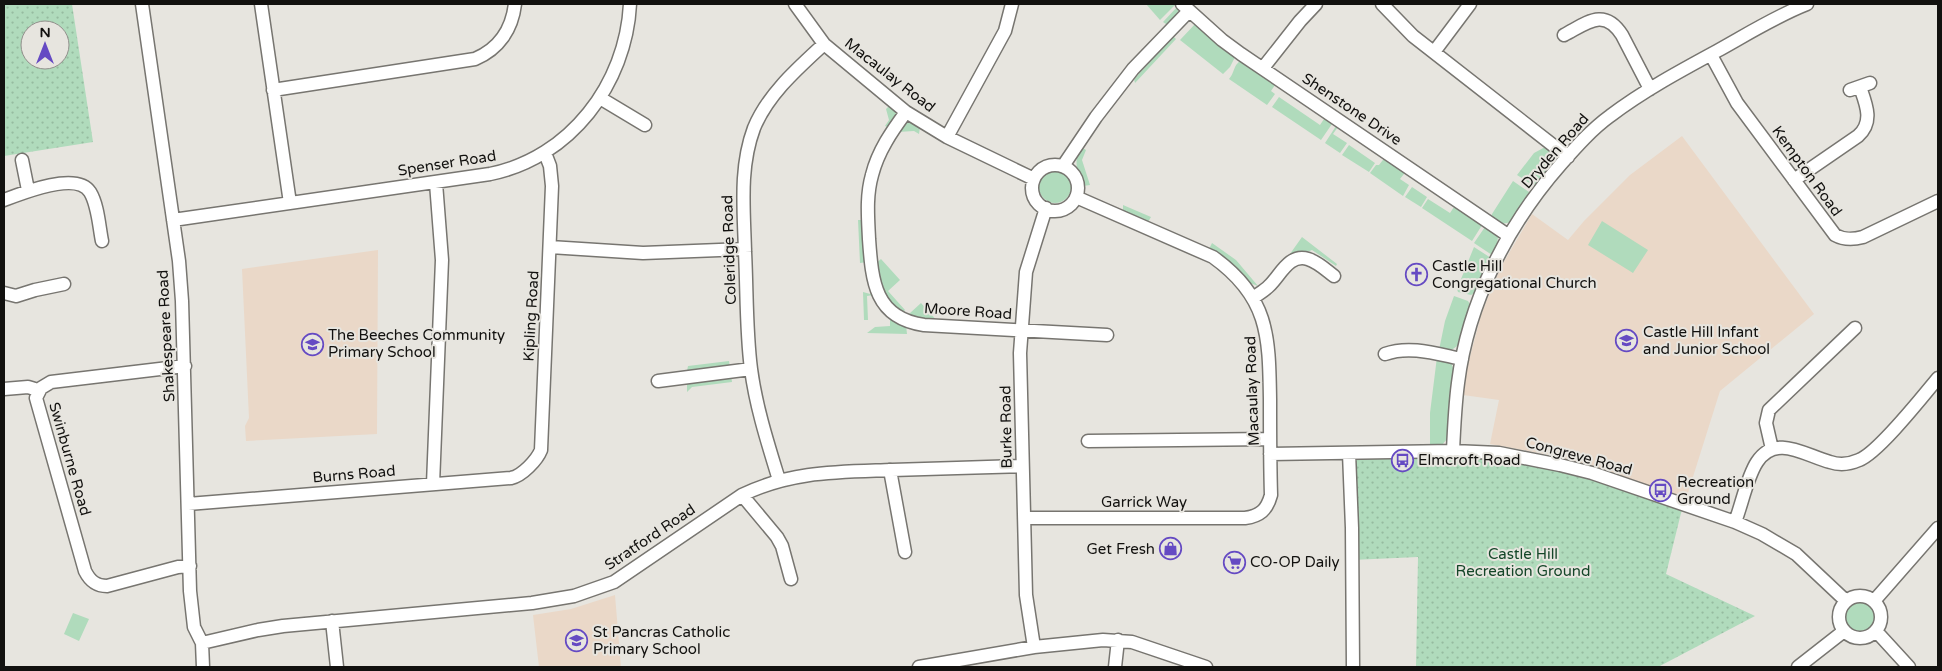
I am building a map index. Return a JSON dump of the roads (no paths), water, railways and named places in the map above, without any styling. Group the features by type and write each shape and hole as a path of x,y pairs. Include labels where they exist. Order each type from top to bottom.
{"street":[{"name":"Shakespeare Road","path":"142,4 182,293 190,566 194,627 202,643 203,667"},
{"path":"261,4 290,204"},
{"path":"273,90 475,59 487,53 504,37 510,25 515,4"},
{"name":"Spenser Road","path":"173,220 436,183 519,166 545,153 576,128 600,98 621,51 630,4"},
{"name":"Macaulay Road","path":"795,4 824,44 906,112 947,137 1034,179"},
{"path":"947,137 1005,31 1012,4"},
{"path":"1263,68 1290,33 1316,4"},
{"path":"1382,4 1403,26 1434,52 1568,156"},
{"path":"1434,52 1470,4"},
{"name":"Dryden Road","path":"1453,451 1458,383 1473,317 1497,256 1538,193 1568,156 1608,117 1650,89 1807,4"},
{"path":"1063,166 1123,81 1185,8"},
{"name":"Shenstone Drive","path":"1185,8 1222,40 1509,236"},
{"path":"1564,35 1591,21 1597,19 1608,20 1617,27 1622,35 1650,89"},
{"name":"Coleridge Road","path":"779,480 762,423 751,369 745,249 744,171 747,150 755,126 770,100 792,74 824,44"},
{"name":"Kempton Road","path":"1711,55 1738,103 1835,235 1851,240 1862,237 1938,201"},
{"path":"1794,180 1864,130 1868,114 1860,87"},
{"path":"600,98 645,125"},
{"name":"Moore Road","path":"906,112 882,148 872,174 869,192 868,214 873,280 880,298 894,314 917,324 1107,335"},
{"name":"Kipling Road","path":"520,474 541,451 552,179 549,162 545,153"},
{"path":"22,160 28,190"},
{"path":"1063,166 1076,179 1078,191 1076,197 1063,209 1051,210 1046,208 1040,205 1033,193 1034,179 1043,168 1063,166"},
{"path":"4,200 28,190 71,183 86,187 94,199 102,241"},
{"path":"433,484 442,260 436,183"},
{"name":"Macaulay Road","path":"1076,197 1213,257 1230,271 1253,298 1262,318 1269,345 1270,495 1269,503 1263,512"},
{"name":"Burke Road","path":"1034,647 1026,595 1022,466 1021,330 1026,272 1046,208"},
{"path":"550,247 643,253 745,249"},
{"path":"1253,298 1269,286 1289,262 1298,258 1314,261 1334,276"},
{"path":"4,293 16,296 64,284"},
{"path":"1772,449 1766,423 1769,410 1855,328"},
{"path":"1386,354 1394,351 1427,351 1462,359"},
{"name":"Swinburne Road","path":"185,366 51,382 43,385 38,390 37,403 85,571 90,579 97,584 107,586 178,567 190,566"},
{"path":"658,380 751,369"},
{"path":"1736,522 1754,467 1762,456 1772,449 1785,447 1838,464 1864,458 1876,448 1938,378"},
{"path":"4,388 28,387 38,390"},
{"path":"1088,441 1270,439"},
{"name":"Congreve Road","path":"1270,454 1453,451 1499,453 1592,473 1736,522 1784,546 1801,559 1846,601"},
{"path":"1349,453 1354,667"},
{"name":"Stratford Road","path":"202,643 258,630 332,621 550,601 588,592 614,582 742,495 779,480 829,472 1022,466"},
{"path":"890,470 905,552"},
{"name":"Burns Road","path":"188,504 511,478 520,474"},
{"path":"742,495 777,537 782,546 790,579"},
{"name":"Garrick Way","path":"1024,518 1245,518 1263,512"},
{"path":"1874,601 1938,528"},
{"path":"1857,596 1874,601 1878,605 1881,616 1879,627 1876,631 1866,638 1854,638 1844,631 1838,616 1842,605 1846,601 1857,596"},
{"path":"332,621 337,667"},
{"path":"1798,667 1844,631"},
{"path":"1876,631 1909,667"},
{"path":"918,667 987,662 1034,647 1086,640 1118,640 1146,646 1206,667"},
{"path":"1115,667 1118,640"}],"place":[{"name":"Castle Hill Congregational Church","path":"1416,275"},
{"name":"Castle Hill Infant and Junior School","path":"1627,341"},
{"name":"The Beeches Community Primary School","path":"312,344"},
{"name":"Elmcroft Road","path":"1402,460"},
{"name":"Recreation Ground","path":"1661,491"},
{"name":"Get Fresh","path":"1171,549"},
{"name":"CO-OP Daily","path":"1234,562"},
{"name":"St Pancras Catholic Primary School","path":"577,641"}],"park label":[{"name":"Castle Hill Recreation Ground","path":"1523,562"}]}
